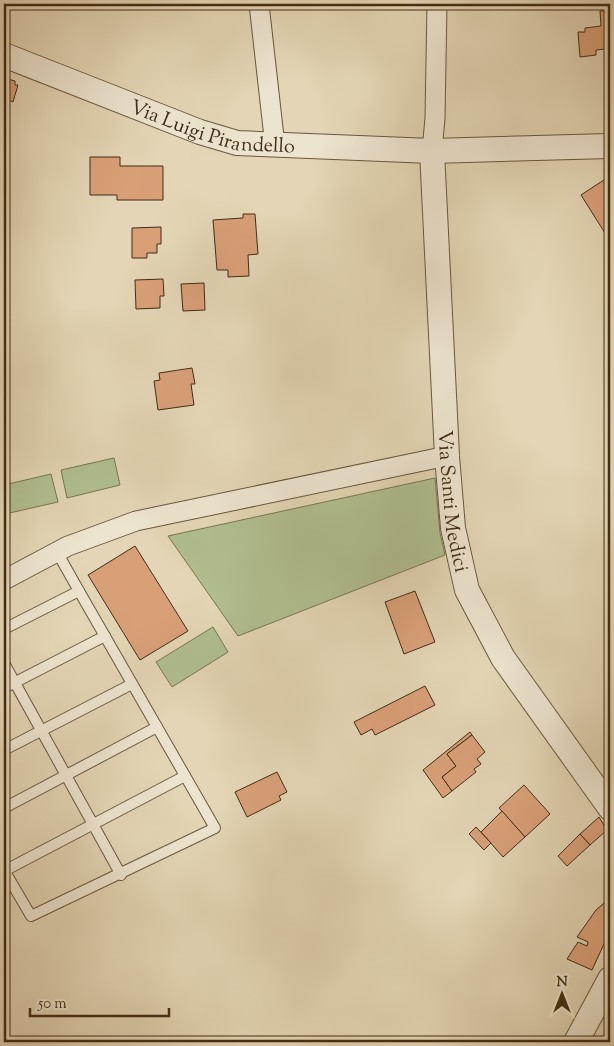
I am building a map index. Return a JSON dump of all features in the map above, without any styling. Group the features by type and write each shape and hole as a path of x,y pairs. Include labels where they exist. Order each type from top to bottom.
{"street":[{"path":"259,4 275,146"},
{"path":"432,151 435,118 437,4"},
{"name":"Via Luigi Pirandello","path":"4,55 200,132 236,143 432,151 610,146"},
{"name":"Via Santi Medici","path":"432,151 447,456 453,528 467,590 502,658 610,808"},
{"path":"4,580 57,552 136,521 447,456"},
{"path":"576,1042 610,979"}],"lane":[{"path":"57,552 186,776 215,828 121,875 31,916 4,870 186,776"},
{"path":"4,629 79,591"},
{"path":"4,688 105,636"},
{"path":"4,663 121,875"},
{"path":"4,750 132,684"},
{"path":"4,808 157,727"}],"green space":[{"path":"114,458 120,485 67,498 61,470"},
{"path":"51,474 58,502 5,514 4,485"},
{"path":"435,478 440,533 445,555 238,636 168,536"},
{"path":"213,627 228,652 172,687 156,662"}],"building":[{"path":"610,10 610,56 607,56 606,49 596,50 596,55 580,57 578,32 585,32 585,28 601,26 600,11"},
{"path":"4,78 15,81 15,85 18,85 13,102 4,98"},
{"path":"90,157 120,157 120,166 163,166 163,200 117,200 117,195 90,195"},
{"path":"610,176 610,241 581,195"},
{"path":"243,214 255,214 258,254 248,255 249,276 228,277 228,270 217,270 213,220 243,218"},
{"path":"161,227 161,244 157,244 157,253 147,253 147,258 132,258 132,228"},
{"path":"163,279 164,296 160,296 160,308 136,309 135,280"},
{"path":"204,283 205,310 183,311 181,284"},
{"path":"192,368 195,384 191,384 194,405 158,410 154,381 160,380 159,373"},
{"path":"135,546 188,631 140,660 88,575"},
{"path":"415,591 435,642 404,654 385,602"},
{"path":"425,686 435,705 375,735 372,729 361,735 354,722"},
{"path":"470,732 472,735 447,754 456,766 442,777 452,791 443,798 423,770"},
{"path":"472,735 485,752 477,759 481,764 474,769 476,772 452,791 442,777 456,766 447,754"},
{"path":"277,772 287,792 279,796 281,800 247,817 235,792"},
{"path":"524,785 550,814 525,837 499,808"},
{"path":"502,811 525,837 503,857 481,832"},
{"path":"599,817 607,830 590,845 580,834"},
{"path":"476,827 491,843 484,850 469,834"},
{"path":"580,834 590,845 567,866 558,856"},
{"path":"610,898 610,931 592,970 567,959 578,942 587,946 588,942 577,937 596,910"}]}
